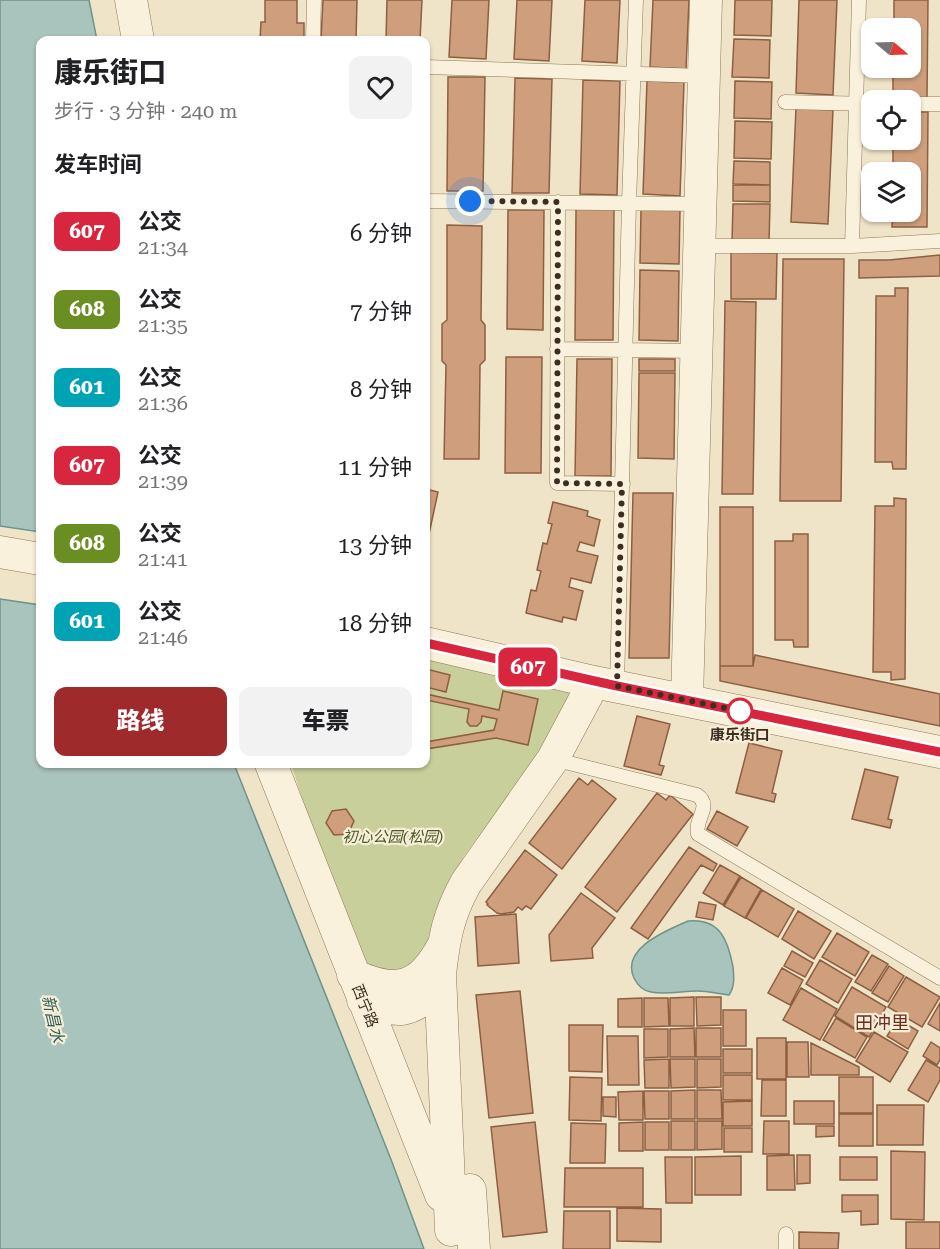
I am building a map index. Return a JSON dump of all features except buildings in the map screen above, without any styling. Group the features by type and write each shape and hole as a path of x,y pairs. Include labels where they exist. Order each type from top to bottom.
{"street":[{"path":"131,0 137,36"},
{"path":"687,700 706,0"},
{"path":"0,552 36,558"},
{"path":"0,572 36,578"},
{"path":"430,645 606,684 940,752"},
{"path":"460,1243 440,987 443,944 450,916 466,884 606,684"},
{"name":"西宁路","path":"273,768 460,1243"},
{"path":"440,987 417,1004 399,1010 382,1007 358,987 366,980 392,986 408,984 428,970 443,944"},
{"path":"443,944 452,984 460,1243"}],"lane":[{"path":"313,36 314,0"},
{"path":"606,684 622,484 636,0"},
{"path":"852,246 859,0"},
{"path":"430,67 704,76"},
{"path":"785,102 861,104"},
{"path":"921,104 940,104"},
{"path":"430,201 701,204"},
{"path":"558,202 557,483 622,484"},
{"path":"699,246 852,246 940,241"},
{"path":"557,348 696,351"},
{"path":"553,759 697,795 704,803 696,830 698,834 940,978"},
{"path":"786,1234 786,1249"}],"green space":[{"name":"初心公园(松园)","path":"430,659 573,691 535,762 464,856 447,891 429,950 409,972 375,971 363,961 310,823 292,768 430,768"}],"water":[{"path":"0,0 89,0 96,36 36,36 36,531 0,526"},
{"name":"新昌水","path":"0,599 36,604 36,768 236,768 392,1162 424,1249 0,1249"},
{"path":"688,921 708,923 721,933 725,940 734,974 729,995 701,991 651,992 639,986 634,978 631,967 640,949 658,935"}],"bus line":[{"name":"607","path":"430,644 617,686 940,752"}],"place":[{"name":"康乐街口","path":"740,711"}],"district":[{"name":"田冲里","path":"882,1022"}],"route":[{"path":"470,201 558,202 557,483 622,484 617,686 740,711"}]}
